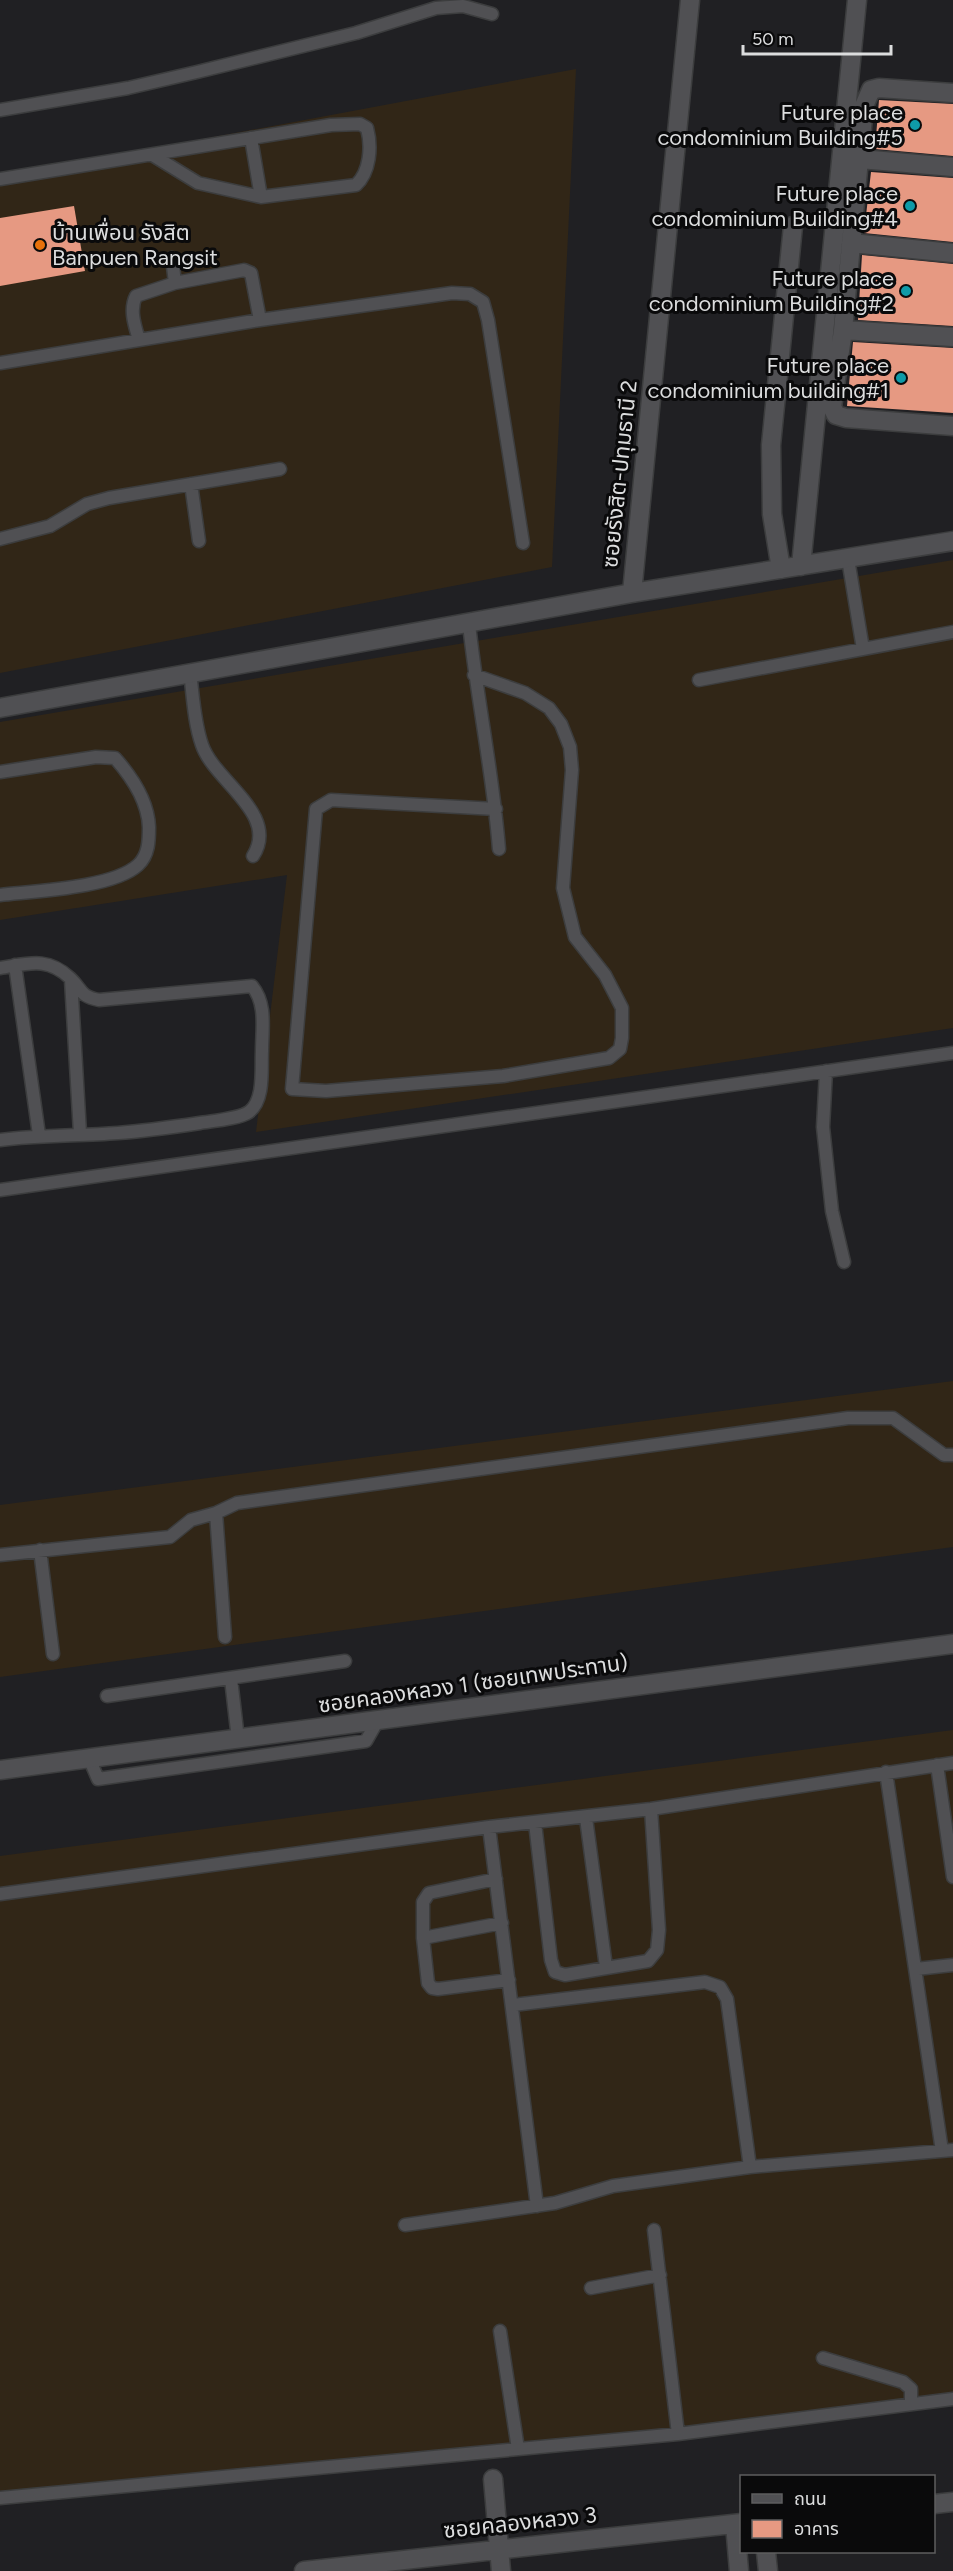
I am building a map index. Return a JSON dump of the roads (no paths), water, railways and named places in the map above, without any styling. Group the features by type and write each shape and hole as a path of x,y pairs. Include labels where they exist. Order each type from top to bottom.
{"street":[{"name":"ซอยรังสิต-ปทุมธานี 2","path":"632,593 690,0"},
{"path":"801,566 857,8"},
{"path":"953,93 879,88 872,90 864,106 843,330 832,406 836,415 953,426"},
{"path":"860,159 953,166"},
{"path":"781,569 772,514 771,445 793,226"},
{"path":"851,243 953,253"},
{"path":"843,330 953,337"},
{"path":"0,708 632,593 953,541"},
{"name":"ซอยคลองหลวง 1 (ซอยเทพประทาน)","path":"0,1770 953,1644"},
{"path":"493,2479 501,2571"},
{"path":"935,2504 953,2502"},
{"path":"738,2524 739,2571"},
{"name":"ซอยคลองหลวง 3","path":"304,2571 738,2524"},
{"path":"766,2553 768,2571"}],"lane":[{"path":"0,110 128,88 197,72 357,33 436,8 463,6 492,14"},
{"path":"0,179 351,123 368,128 370,139 365,176 356,185 261,197 198,183 154,156"},
{"path":"251,138 261,197"},
{"path":"172,258 175,283"},
{"path":"139,340 133,317 133,302 136,296 175,283 244,270 251,273 260,321"},
{"path":"0,363 260,321 452,294 470,294 483,302 488,320 523,543"},
{"path":"0,539 50,526 87,504 280,469"},
{"path":"191,484 199,541"},
{"path":"848,559 863,649"},
{"path":"469,624 474,675 496,809 499,849"},
{"path":"699,680 953,632"},
{"path":"190,672 202,745 211,764 229,786 242,796 257,822 260,836 258,849 253,856"},
{"path":"474,675 525,693 549,708 561,724 570,747 572,770 563,888 575,937 605,975 622,1008 620,1049 609,1058 503,1076 326,1091 292,1089 316,809 331,800 496,809"},
{"path":"0,772 96,757 115,758 132,776 149,820 149,846 139,865 111,880 0,895"},
{"path":"0,968 32,961 52,967 70,978 80,992 87,997 99,1000 241,985 252,986 262,1003 261,1083 257,1102 248,1113 167,1128 117,1133 39,1135 0,1140"},
{"path":"15,965 39,1135"},
{"path":"70,978 80,1133"},
{"path":"0,1190 953,1053"},
{"path":"826,1071 823,1127 832,1210 844,1262"},
{"path":"0,1555 170,1537 190,1520 216,1513 237,1503 848,1418 893,1418 944,1455 953,1455"},
{"path":"216,1513 225,1637"},
{"path":"40,1550 53,1654"},
{"path":"107,1696 345,1661"},
{"path":"231,1679 238,1739"},
{"path":"89,1758 98,1779 366,1741 378,1720"},
{"path":"0,1894 489,1827 586,1818 953,1763"},
{"path":"937,1765 953,1877"},
{"path":"405,2225 555,2203 613,2186 750,2167 948,2150 916,1969 886,1772"},
{"path":"535,1823 551,1960 555,1971 565,1975 648,1961 657,1950 659,1930 651,1809"},
{"path":"586,1818 606,1967"},
{"path":"489,1827 537,2206"},
{"path":"496,1879 429,1893 423,1902 423,1938 428,1983 432,1988 508,1980"},
{"path":"423,1938 502,1923"},
{"path":"916,1969 953,1965"},
{"path":"513,2005 705,1982 720,1987 727,1999 750,2167"},
{"path":"654,2229 678,2434"},
{"path":"591,2288 660,2275"},
{"path":"500,2331 518,2449"},
{"path":"823,2358 903,2382 911,2389 911,2404"},
{"path":"0,2498 678,2434 953,2399"}],"place":[{"name":"Future place condominium Building#5","path":"915,125"},
{"name":"Future place condominium Building#4","path":"910,206"},
{"name":"บ้านเพื่อน รังสิต Banpuen Rangsit","path":"40,245"},
{"name":"Future place condominium Building#2","path":"906,291"},
{"name":"Future place condominium building#1","path":"901,378"}]}
